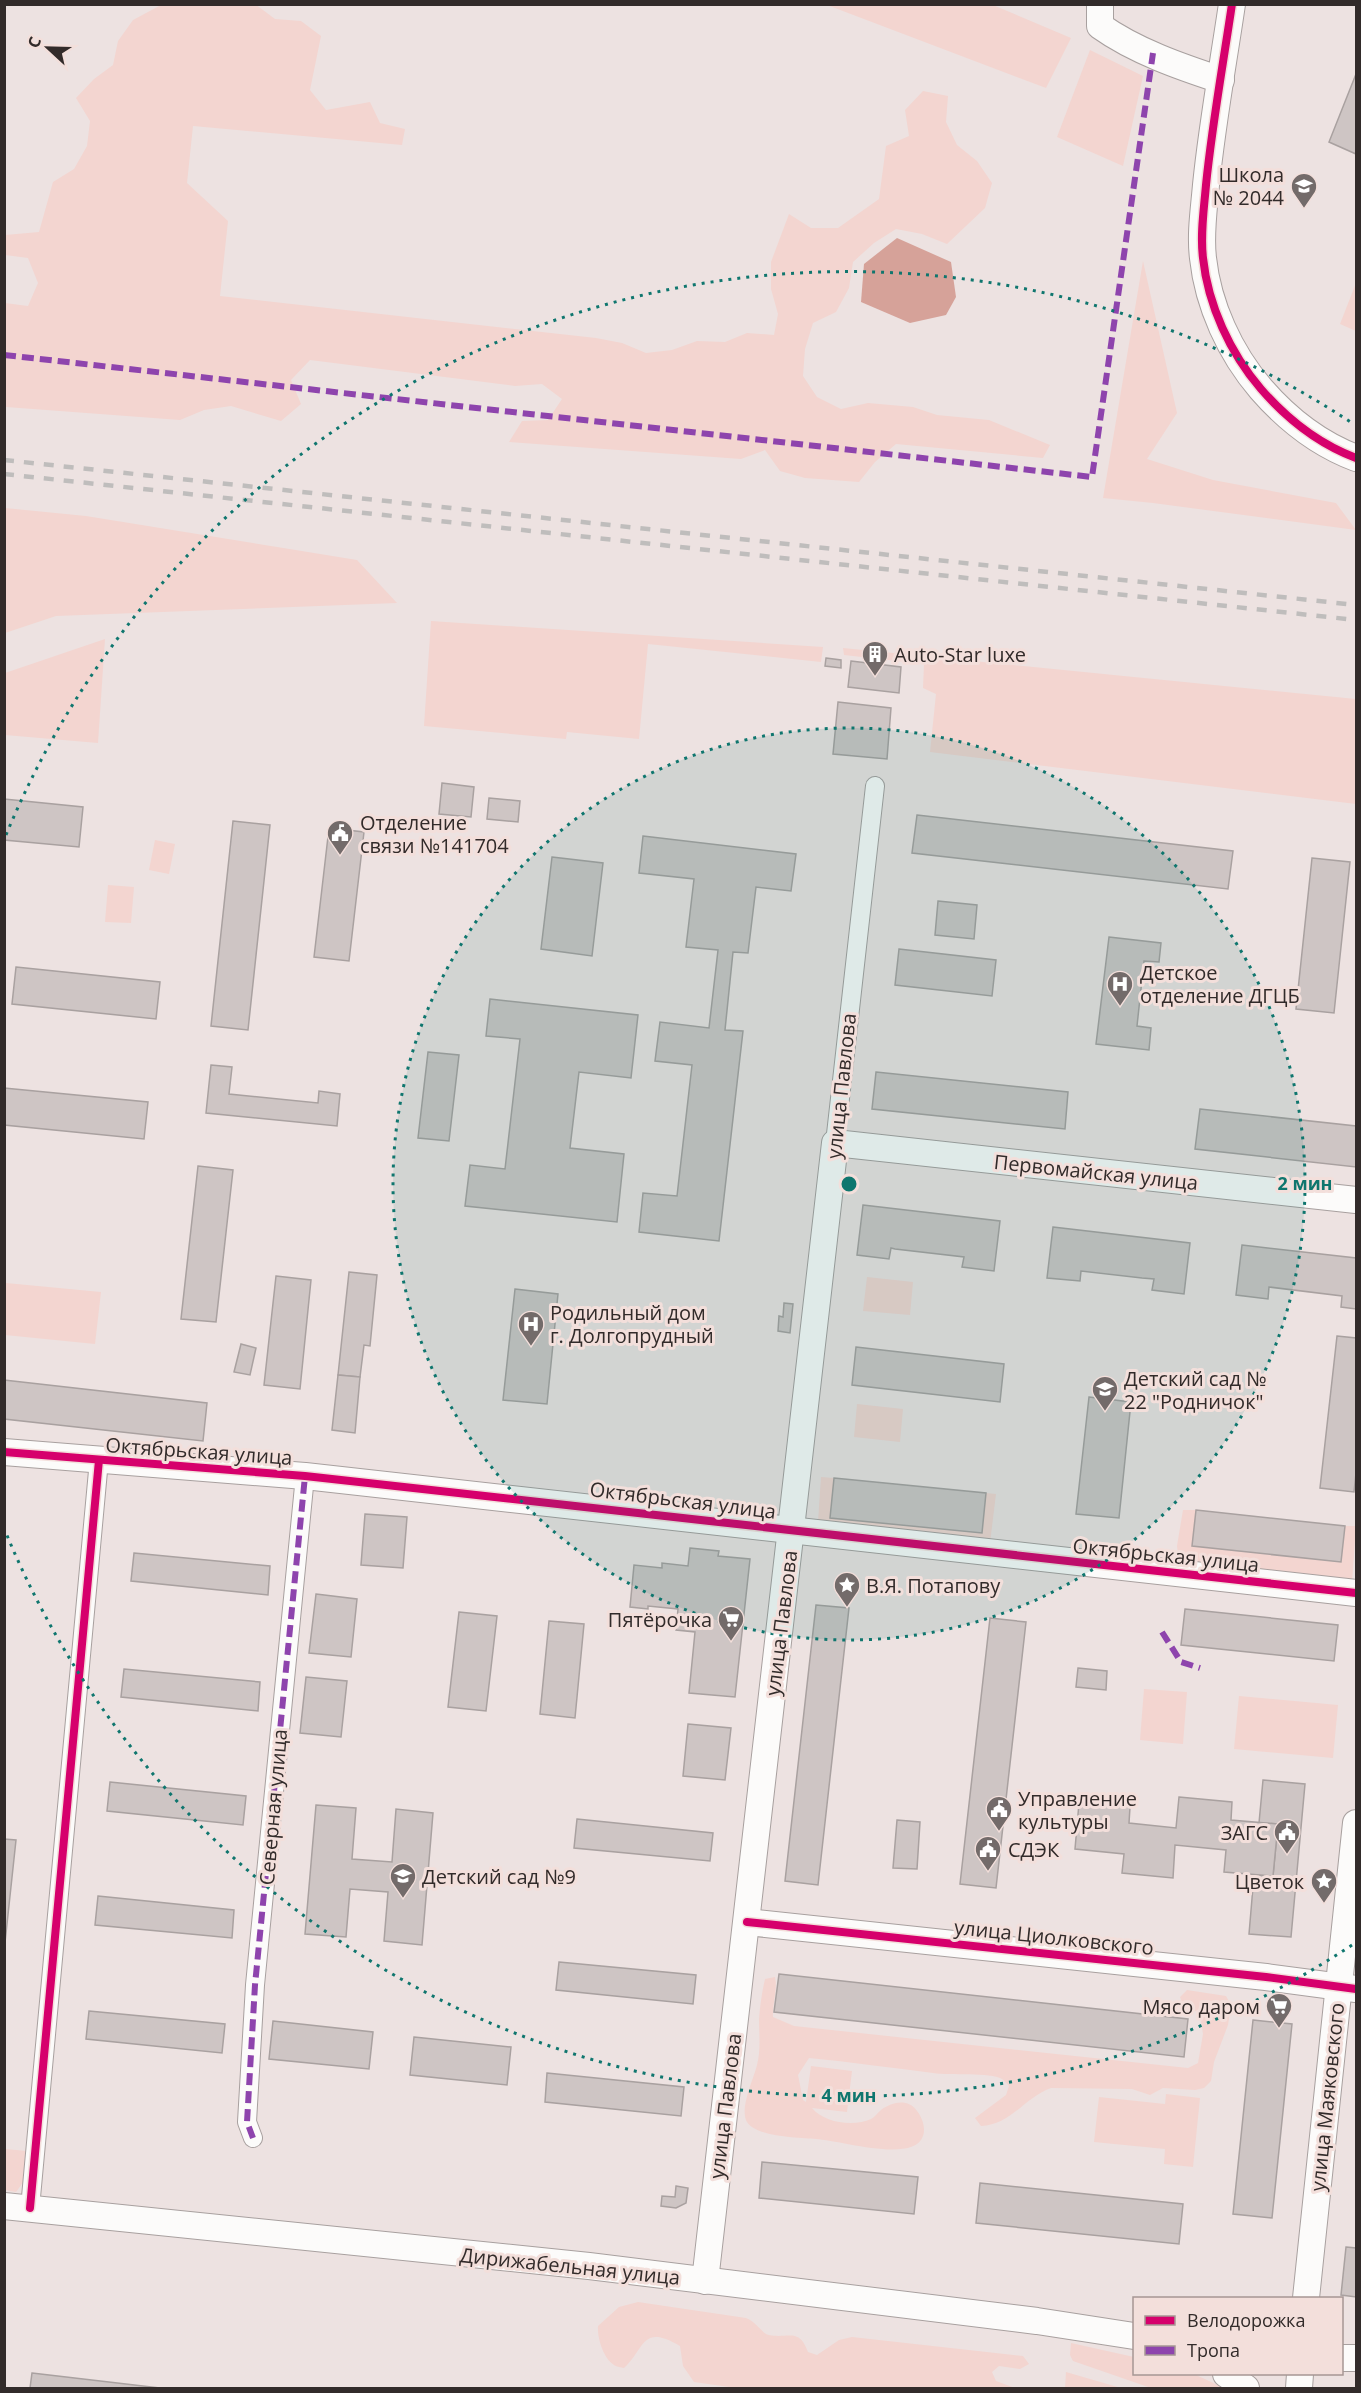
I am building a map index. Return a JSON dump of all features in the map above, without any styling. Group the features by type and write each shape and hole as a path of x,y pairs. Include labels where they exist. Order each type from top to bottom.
{"street":[{"path":"1232,4 1209,152 1202,235 1208,288 1232,347 1250,376 1291,420 1318,439 1356,458"},
{"path":"1100,15 1113,35 1221,80"},
{"name":"улица Павлова","path":"705,2281 875,786"},
{"name":"Первомайская улица","path":"835,1143 1356,1200"},
{"name":"Октябрьская улица","path":"4,1452 305,1476 1356,1593"},
{"path":"30,2208 99,1460"},
{"name":"Северная улица","path":"253,2138 248,2122 255,1986 305,1476"},
{"name":"улица Маяковского","path":"1306,2297 1348,1988 1356,1823"},
{"name":"улица Циолковского","path":"747,1922 1266,1977 1348,1988"},
{"name":"Дирижабельная улица","path":"4,2206 545,2262 1026,2319 1133,2336"},
{"path":"1229,2375 1246,2388"}],"shaded area":[{"path":"255,4 275,19 301,21 321,36 310,90 326,110 370,102 380,123 405,129 402,145 193,126 187,183 228,221 220,296 596,338 622,343 646,353 672,350 697,341 725,342 747,333 774,335 778,314 771,289 771,262 789,214 811,228 838,228 879,199 886,146 909,136 905,110 923,91 948,96 946,122 957,145 977,161 992,183 985,208 947,244 922,234 896,229 874,243 853,262 849,288 836,312 813,323 805,349 803,376 817,397 841,409 868,403 913,407 937,415 989,420 1050,445 1043,458 896,444 875,462 859,482 805,478 780,471 765,450 741,459 509,442 522,421 548,420 562,399 542,384 515,386 310,360 291,380 301,404 281,421 231,406 204,410 180,420 6,407 5,303 28,306 38,283 28,258 5,255 5,235 39,232 53,182 74,169 87,146 90,121 76,98 94,79 113,65 118,41 133,20 161,5"},
{"path":"827,5 993,5 1071,38 1046,88"},
{"path":"1090,50 1143,76 1123,166 1057,137"},
{"path":"897,238 951,262 956,297 946,315 910,323 861,302 864,264"},
{"path":"1143,261 1177,413 1147,459 1213,480 1336,503 1356,530 1103,498"},
{"path":"1356,283 1356,331 1340,324"},
{"path":"5,508 86,516 357,560 397,603 56,616 5,633"},
{"path":"431,621 823,647 821,662 648,644 639,739 567,732 566,739 424,726"},
{"path":"105,639 98,743 5,735 5,673"},
{"path":"843,648 1356,699 1356,804 930,752 936,694 923,688 924,664 844,655"},
{"path":"155,840 175,844 169,874 149,870"},
{"path":"108,885 134,887 131,923 105,922"},
{"path":"867,1277 913,1282 910,1315 863,1311"},
{"path":"6,1283 101,1292 95,1344 5,1335"},
{"path":"857,1404 903,1409 900,1442 854,1437"},
{"path":"821,1477 834,1478 830,1518 986,1493 996,1494 990,1543 818,1522"},
{"path":"1183,1510 1196,1510 1341,1562 1345,1526 1356,1526 1352,1583 1179,1561 1177,1546"},
{"path":"1144,1689 1187,1692 1183,1744 1140,1740"},
{"path":"1239,1696 1338,1705 1333,1758 1234,1749"},
{"path":"775,1977 773,2017 794,2026 1188,2068 1198,2063 1203,2034 1200,2015 1192,2008 1183,2006 1180,1997 1187,1990 1226,1996 1231,2005 1228,2025 1214,2062 1211,2081 1204,2088 1195,2090 1163,2088 1150,2095 1132,2089 1051,2088 1001,2121 981,2126 975,2118 1006,2095 1009,2086 1002,2079 809,2058 798,2075 803,2100 806,2102 811,2066 852,2071 847,2112 812,2108 824,2117 840,2122 856,2123 871,2119 881,2110 895,2103 909,2104 919,2113 924,2130 917,2144 891,2150 827,2140 779,2136 759,2131 747,2122 746,2102 759,2054 759,2019 763,1989 765,1979"},
{"path":"1166,2094 1200,2098 1193,2167 1164,2164 1165,2149 1094,2142 1099,2097 1165,2104"},
{"path":"5,2149 27,2151 24,2181 16,2192 5,2190"},
{"path":"638,2302 746,2318 769,2335 792,2336 801,2339 808,2352 817,2355 839,2340 852,2337 1023,2356 1029,2364 1020,2369 999,2366 992,2372 996,2381 1015,2388 736,2388 694,2382 683,2366 680,2346 658,2337 645,2341 624,2368 614,2365 607,2358 600,2341 598,2326 619,2307"},
{"path":"1071,2343 1133,2357 1133,2375 1196,2375 1224,2388 1151,2388 1073,2361 1070,2355"},
{"path":"1066,2372 1121,2388 1065,2388"}],"building":[{"path":"1356,74 1356,154 1329,142"},
{"name":"Auto-Star luxe","path":"826,658 841,660 841,668 825,666"},
{"name":"Auto-Star luxe","path":"851,661 901,667 899,693 848,687"},
{"path":"838,702 891,708 887,759 833,754"},
{"path":"442,783 474,787 471,817 439,814"},
{"path":"489,798 520,801 518,822 487,819"},
{"path":"4,799 83,807 79,847 4,840"},
{"path":"917,815 1233,851 1228,889 912,853"},
{"path":"233,821 270,825 248,1030 211,1026"},
{"path":"329,828 364,832 349,961 314,957"},
{"path":"643,836 796,854 791,891 756,887 748,953 733,952 725,1030 743,1031 719,1241 639,1232 643,1193 677,1196 692,1065 655,1061 660,1022 709,1028 718,950 686,947 694,879 639,873"},
{"path":"552,857 603,863 592,956 541,949"},
{"path":"1312,858 1350,862 1334,1013 1296,1009"},
{"path":"938,901 977,905 974,939 935,935"},
{"name":"Детское отделение ДГЦБ","path":"1109,937 1161,943 1159,962 1144,961 1137,1026 1151,1028 1149,1050 1096,1044"},
{"path":"899,949 996,960 992,996 895,985"},
{"path":"16,967 160,982 156,1019 12,1004"},
{"path":"490,999 638,1015 631,1078 579,1072 570,1148 624,1154 617,1222 465,1206 470,1165 505,1169 520,1039 486,1036"},
{"path":"428,1052 459,1055 449,1141 418,1138"},
{"path":"211,1065 232,1067 229,1094 318,1103 319,1091 340,1094 337,1126 206,1113"},
{"path":"876,1072 1068,1092 1065,1129 872,1109"},
{"path":"4,1088 148,1102 144,1139 4,1125"},
{"path":"1200,1109 1356,1126 1356,1167 1195,1149"},
{"path":"198,1166 233,1170 216,1322 181,1319"},
{"path":"863,1205 1000,1221 994,1271 962,1267 964,1257 891,1248 889,1259 857,1255"},
{"path":"1053,1227 1190,1243 1184,1294 1152,1290 1154,1279 1081,1271 1080,1281 1047,1278"},
{"path":"1242,1245 1356,1258 1356,1309 1341,1307 1342,1296 1269,1287 1268,1299 1236,1295"},
{"path":"349,1272 377,1275 370,1346 364,1345 360,1377 338,1375"},
{"path":"276,1276 311,1280 300,1389 264,1385"},
{"name":"Родильный дом г. Долгопрудный","path":"515,1289 558,1294 547,1404 503,1400"},
{"path":"784,1303 793,1304 790,1333 778,1331 779,1316 783,1317"},
{"path":"1337,1336 1356,1338 1354,1492 1320,1488"},
{"path":"241,1344 256,1348 250,1375 234,1372"},
{"path":"856,1347 1004,1364 1000,1402 852,1385"},
{"path":"338,1375 360,1377 355,1433 332,1430"},
{"path":"4,1380 207,1403 203,1441 4,1419"},
{"path":"1089,1397 1131,1402 1119,1518 1076,1514"},
{"path":"834,1478 986,1493 982,1533 830,1518"},
{"path":"1196,1510 1345,1526 1341,1562 1192,1546"},
{"path":"365,1514 407,1517 403,1568 361,1565"},
{"path":"690,1548 719,1551 718,1556 750,1559 735,1697 689,1693 695,1632 676,1630 678,1609 630,1607 634,1565 662,1568 662,1563 688,1566"},
{"path":"134,1553 270,1566 268,1595 131,1581"},
{"path":"316,1594 357,1599 351,1657 309,1653"},
{"path":"816,1605 849,1608 818,1885 785,1881"},
{"path":"1185,1609 1338,1625 1334,1661 1181,1645"},
{"path":"459,1612 497,1616 486,1711 448,1707"},
{"path":"990,1618 1026,1622 996,1888 960,1884"},
{"path":"549,1621 584,1624 575,1718 540,1714"},
{"path":"1078,1668 1107,1671 1106,1690 1076,1687"},
{"path":"124,1669 260,1682 258,1711 121,1697"},
{"path":"306,1677 347,1681 341,1737 300,1733"},
{"path":"688,1724 731,1728 725,1780 683,1776"},
{"path":"1263,1780 1305,1784 1291,1937 1249,1934 1254,1875 1273,1876 1278,1824 1259,1823"},
{"path":"110,1782 246,1796 243,1825 107,1811"},
{"path":"1179,1797 1232,1802 1231,1820 1278,1824 1273,1876 1224,1872 1226,1850 1175,1845 1173,1878 1122,1873 1124,1854 1075,1849 1079,1803 1130,1807 1129,1823 1176,1828"},
{"path":"316,1805 356,1808 352,1859 392,1862 396,1809 433,1813 422,1945 384,1941 388,1892 350,1889 346,1937 305,1934"},
{"path":"577,1819 713,1833 710,1861 574,1848"},
{"path":"897,1820 920,1822 917,1869 893,1868"},
{"path":"4,1839 16,1840 4,1952"},
{"path":"98,1896 234,1910 232,1938 95,1925"},
{"path":"559,1962 696,1975 693,2004 556,1990"},
{"path":"779,1974 1188,2019 1184,2057 774,2012"},
{"path":"89,2011 225,2024 222,2053 86,2039"},
{"path":"1253,2020 1292,2024 1272,2218 1233,2214"},
{"path":"273,2021 373,2032 369,2069 269,2059"},
{"path":"414,2037 511,2047 507,2085 410,2075"},
{"path":"547,2073 684,2087 681,2116 545,2102"},
{"path":"762,2162 918,2177 914,2214 759,2198"},
{"path":"980,2183 1183,2204 1179,2244 976,2223"},
{"path":"676,2186 688,2188 686,2203 676,2208 661,2206 662,2196 675,2197"},
{"path":"1346,2247 1356,2248 1356,2297 1341,2295"},
{"path":"32,2373 160,2388 30,2388"}],"railway":[{"path":"4,460 1356,605"},
{"path":"4,474 1356,620"}],"marked path":[{"path":"4,355 1092,477 1153,53"},
{"path":"253,2138 247,2122 255,1985 305,1476"},
{"path":"1162,1632 1181,1662 1200,1668"}],"cycle path":[{"path":"1232,4 1211,140 1203,222 1203,258 1210,293 1215,311 1230,344 1261,389 1304,430 1329,446 1356,458"},
{"path":"4,1452 305,1476 1356,1593"},
{"path":"30,2208 99,1460"},
{"path":"747,1922 1266,1977 1356,1989"}],"place":[{"name":"Школа № 2044","path":"1304,209"},
{"name":"Auto-Star luxe","path":"875,677"},
{"name":"Отделение связи №141704","path":"340,856"},
{"name":"Детское отделение ДГЦБ","path":"1120,1007"},
{"name":"Родильный дом г. Долгопрудный","path":"531,1347"},
{"name":"Детский сад № 22 \"Родничок\"","path":"1105,1412"},
{"name":"В.Я. Потапову","path":"847,1608"},
{"name":"Пятёрочка","path":"731,1642"},
{"name":"Управление культуры","path":"999,1832"},
{"name":"ЗАГС","path":"1287,1855"},
{"name":"СДЭК","path":"988,1872"},
{"name":"Детский сад №9","path":"403,1899"},
{"name":"Цветок","path":"1324,1904"},
{"name":"Мясо даром","path":"1279,2029"}]}
